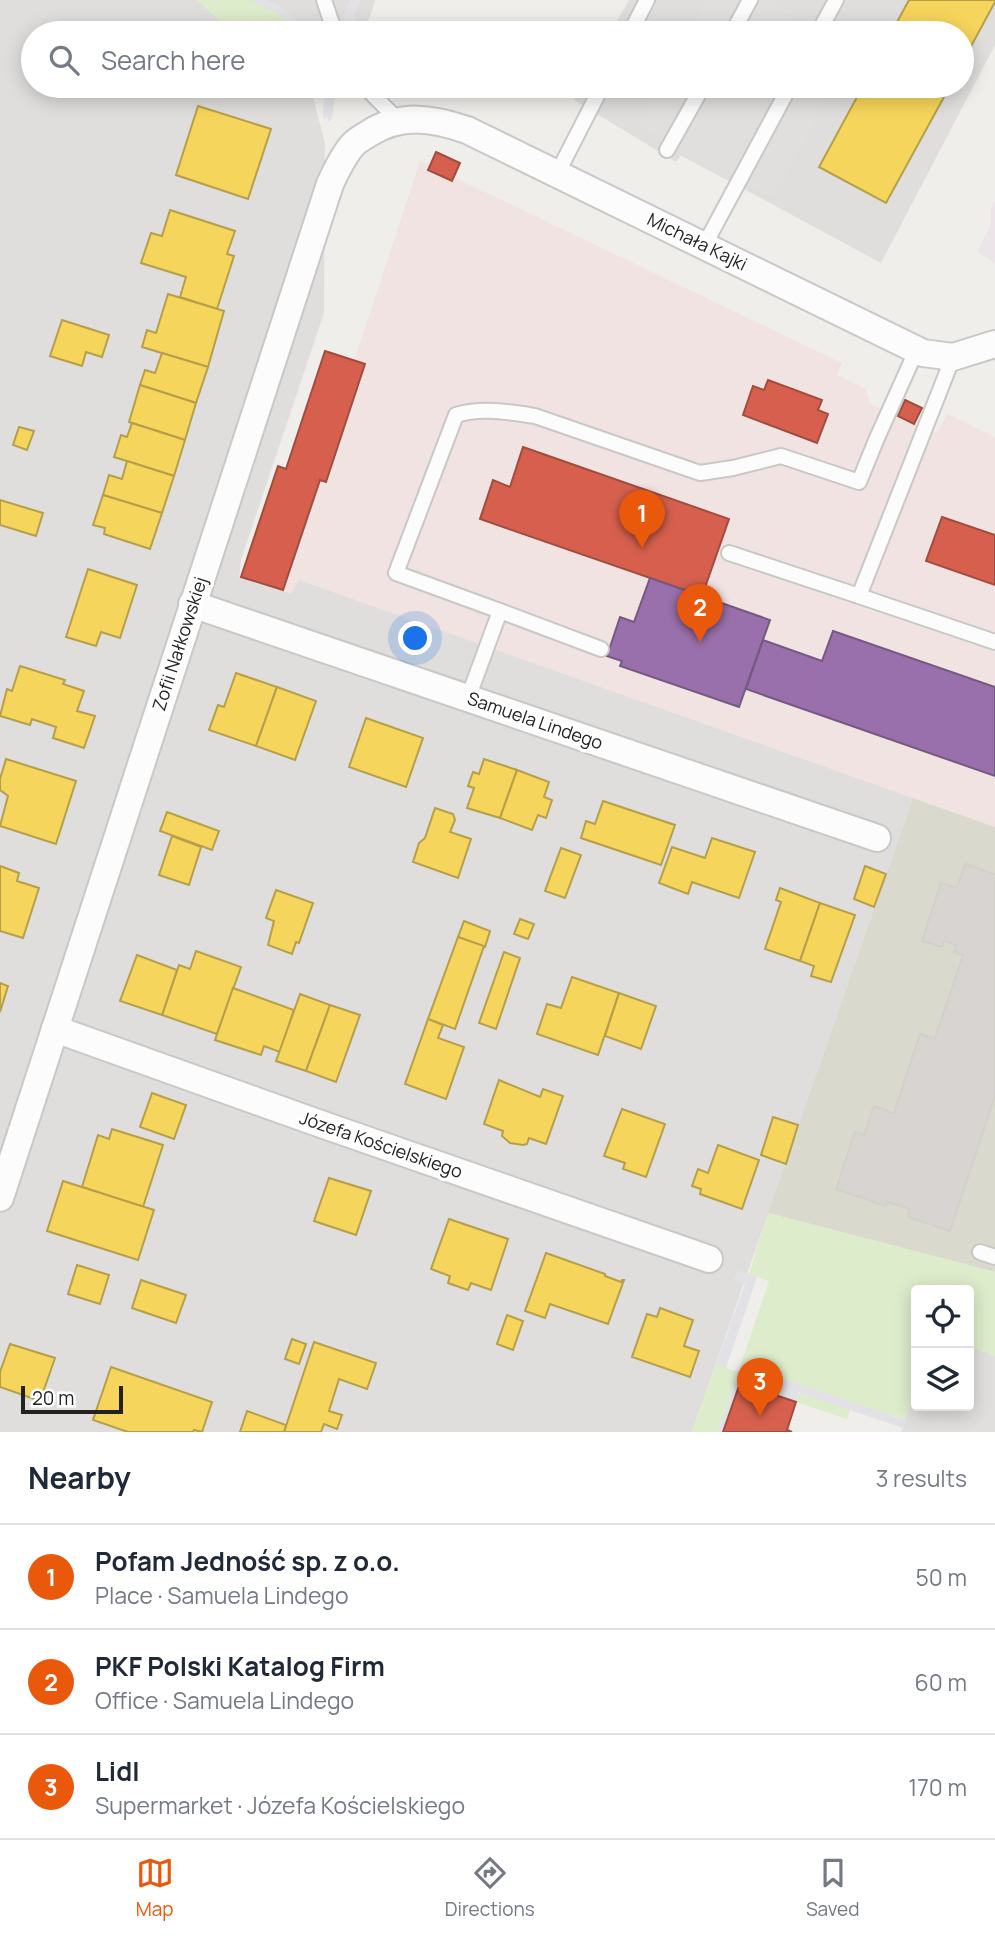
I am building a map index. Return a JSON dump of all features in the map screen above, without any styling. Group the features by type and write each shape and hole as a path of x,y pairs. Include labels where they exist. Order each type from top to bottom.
{"street":[{"name":"Michała Kajki","path":"399,121 421,119 443,122 467,130 923,353 953,357 995,344"},
{"name":"Zofii Nałkowskiej","path":"0,1198 330,184 340,162 353,144 374,131 399,121"},
{"name":"Samuela Lindego","path":"192,604 877,838"},
{"name":"Józefa Kościelskiego","path":"55,1029 709,1259"}],"lane":[{"path":"324,0 331,21"},
{"path":"636,21 647,0"},
{"path":"739,21 750,0"},
{"path":"825,21 836,0"},
{"path":"376,98 399,121"},
{"path":"557,174 596,98"},
{"path":"667,150 696,98"},
{"path":"704,246 784,98"},
{"path":"601,649 397,573 456,415 467,411 535,416 700,473 745,466 781,456 859,482 917,349"},
{"path":"859,596 953,357"},
{"path":"729,554 995,642"},
{"path":"468,698 500,611"},
{"path":"980,1252 995,1257"}],"shaded area":[{"path":"0,0 375,0 368,21 21,21 21,98 313,98 325,143 324,313 241,560 239,578 291,593 299,579 913,798 692,1432 0,1432"},
{"path":"251,0 266,0 299,21 287,21"},
{"path":"351,0 362,0 354,14 355,21 345,21 343,15"},
{"path":"629,0 995,0 995,45 974,85 974,21 617,21"},
{"path":"705,0 768,0 806,21 694,21"},
{"path":"324,98 335,98 332,119 328,122 328,117 324,119"},
{"path":"651,98 827,98 773,197 751,186 725,179 680,155 661,137 637,124"},
{"path":"967,98 881,263 681,155 676,162 574,100"},
{"path":"420,161 842,363 837,375 866,389 870,404 937,433 947,414 995,437 995,827 299,580 291,593 283,590"},
{"path":"995,200 995,263 977,252 991,224 991,208"},
{"path":"913,798 995,827 995,1272 768,1213"},
{"path":"738,1270 757,1277 726,1368 716,1364 745,1284 734,1279"},
{"path":"974,1349 995,1356 995,1432 901,1432 911,1403 911,1411 974,1411"},
{"path":"741,1364 905,1420 903,1428 799,1393 796,1402 740,1383 723,1432 718,1432"}],"green space":[{"path":"197,0 251,0 287,21 219,21"},
{"path":"768,1213 995,1272 995,1356 974,1349 974,1285 911,1285 911,1403 905,1420 741,1364 769,1281 749,1274"},
{"path":"716,1364 738,1372 718,1432 692,1432"},
{"path":"799,1393 850,1410 847,1419 796,1402"}],"building: Homes":[{"path":"909,0 995,0 974,41 974,21 898,21"},
{"path":"856,98 943,98 886,203 819,167"},
{"path":"198,106 271,129 248,199 176,175"},
{"path":"170,210 235,231 227,254 234,256 217,309 180,297 186,277 141,263 151,233 162,236"},
{"path":"168,294 224,311 208,367 142,347 147,330 156,333"},
{"path":"62,320 109,335 102,357 86,352 82,366 50,356"},
{"path":"162,353 208,367 196,403 140,385 145,370 155,373"},
{"path":"140,385 196,403 185,440 129,422"},
{"path":"132,423 185,440 174,476 114,457 121,435 127,437"},
{"path":"19,427 34,431 27,450 13,445"},
{"path":"127,461 174,476 162,513 103,495 109,475 122,479"},
{"path":"103,495 162,513 150,549 104,534 105,528 93,525"},
{"path":"0,500 43,513 36,536 0,525"},
{"path":"88,569 137,585 120,638 101,632 96,646 66,637"},
{"path":"20,666 65,680 63,684 84,691 77,711 95,716 84,748 53,738 56,727 32,719 30,725 0,716 7,689 12,691"},
{"path":"236,673 277,687 256,746 209,730 218,705 224,707"},
{"path":"277,687 316,701 295,760 256,746"},
{"path":"366,718 423,738 406,787 349,767"},
{"path":"6,759 76,781 56,844 0,826 8,796 0,790"},
{"path":"484,759 517,770 500,818 467,808 474,788 468,786 473,772 479,774"},
{"path":"517,770 549,782 544,797 552,800 546,818 538,815 532,830 500,818"},
{"path":"603,801 675,825 661,865 581,838 586,821 595,824"},
{"path":"435,808 453,814 455,820 450,832 471,839 458,878 413,862"},
{"path":"167,812 219,831 212,850 160,831"},
{"path":"172,836 201,847 189,885 159,875"},
{"path":"712,838 755,852 739,898 692,882 688,894 659,883 672,847 705,858"},
{"path":"561,848 581,855 565,898 545,891"},
{"path":"0,866 19,873 17,881 39,888 23,938 0,931"},
{"path":"865,866 886,874 874,907 854,899"},
{"path":"780,888 820,903 800,961 765,949 781,902 776,900"},
{"path":"276,890 313,903 299,943 296,942 292,954 268,945 274,921 266,918"},
{"path":"820,903 855,915 831,982 811,976 814,966 800,961"},
{"path":"520,919 534,924 528,939 514,934"},
{"path":"464,921 490,931 485,947 458,937"},
{"path":"458,937 484,946 455,1029 428,1019"},
{"path":"196,951 241,967 217,1034 162,1015 179,965 190,969"},
{"path":"504,952 520,958 496,1029 479,1023"},
{"path":"137,955 177,970 162,1015 120,1001"},
{"path":"572,977 619,993 598,1055 537,1034 547,1004 561,1008"},
{"path":"0,983 8,986 0,1012"},
{"path":"233,988 294,1010 280,1052 264,1046 261,1055 215,1040"},
{"path":"619,993 656,1006 641,1049 605,1036"},
{"path":"300,994 330,1005 306,1071 276,1061"},
{"path":"330,1005 360,1015 336,1082 306,1071"},
{"path":"428,1019 443,1025 438,1038 464,1047 446,1099 405,1084"},
{"path":"499,1080 540,1097 543,1089 563,1096 546,1144 529,1138 527,1144 510,1143 502,1136 503,1131 484,1124"},
{"path":"152,1093 186,1105 174,1139 140,1127"},
{"path":"622,1109 665,1124 646,1177 623,1169 625,1163 604,1156"},
{"path":"773,1117 798,1125 786,1164 761,1155"},
{"path":"112,1129 163,1145 143,1207 82,1187 98,1135 109,1139"},
{"path":"718,1145 759,1160 742,1209 700,1194 701,1189 692,1186 698,1169 708,1173"},
{"path":"329,1178 371,1191 356,1235 314,1221"},
{"path":"63,1181 154,1210 138,1260 47,1231"},
{"path":"449,1219 508,1239 491,1290 471,1283 468,1290 448,1283 450,1276 431,1269"},
{"path":"546,1253 621,1282 624,1280 608,1324 550,1304 545,1318 525,1311"},
{"path":"77,1265 109,1275 100,1304 68,1294"},
{"path":"141,1280 186,1295 176,1323 132,1308"},
{"path":"660,1308 693,1320 684,1346 699,1351 690,1377 632,1357 647,1314 657,1317"},
{"path":"507,1315 523,1321 513,1350 497,1344"},
{"path":"292,1339 306,1344 299,1364 285,1359"},
{"path":"314,1342 376,1363 367,1389 339,1379 329,1411 342,1415 337,1429 324,1424 321,1432 284,1432"},
{"path":"10,1344 55,1358 40,1401 0,1387 0,1372"},
{"path":"111,1367 212,1402 202,1432 128,1432 93,1420"},
{"path":"247,1411 286,1425 284,1432 240,1432"}],"building: Shops":[{"path":"436,152 460,163 452,181 428,170"},
{"path":"325,351 365,364 326,482 320,480 283,590 241,577 278,466 286,469"},
{"path":"768,380 822,400 818,410 828,414 817,443 743,415 753,386 764,390"},
{"path":"905,400 922,408 914,424 898,416"},
{"path":"523,447 729,519 702,596 480,519 493,480 510,487"},
{"path":"942,517 995,535 995,585 926,561"},
{"path":"740,1383 796,1402 787,1430 792,1432 723,1432"}],"building: Offices":[{"path":"650,578 770,620 739,707 620,666 622,661 607,656 620,617 634,622"},
{"path":"833,631 995,687 995,776 746,689 763,640 822,661"}],"building: Other":[{"path":"965,864 995,874 995,1096 950,1231 908,1217 910,1209 888,1202 886,1206 836,1189 855,1132 864,1135 874,1106 894,1113 920,1034 935,1038 963,955 954,952 956,945 944,941 942,947 922,941 941,883 957,888"}],"place":[{"name":"Pofam Jedność sp. z o.o.","path":"642,548"},
{"name":"PKF Polski Katalog Firm","path":"700,642"},
{"name":"Lidl","path":"760,1416"}]}
